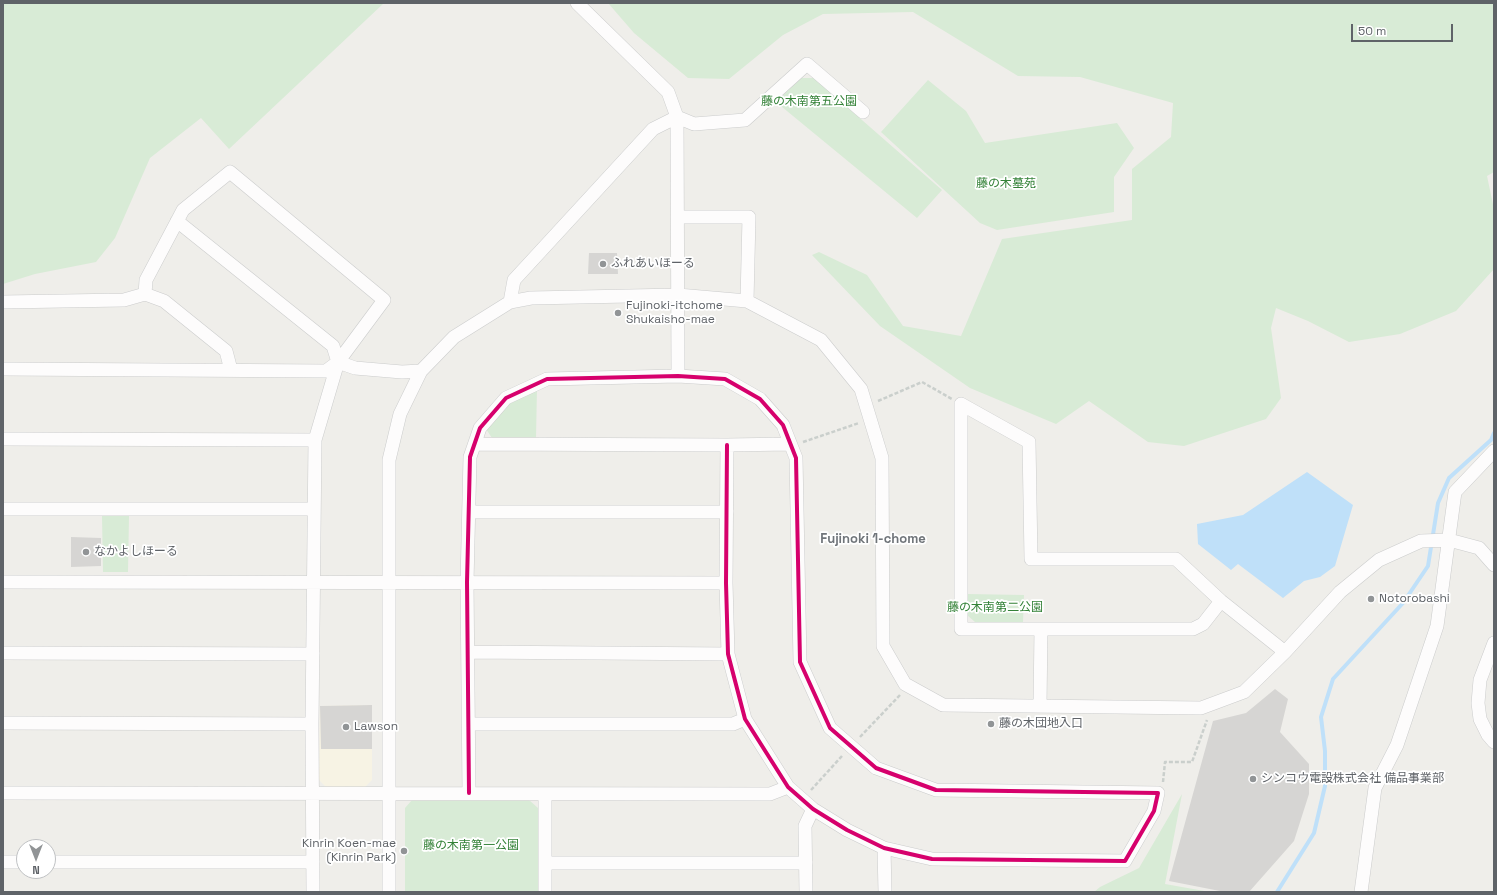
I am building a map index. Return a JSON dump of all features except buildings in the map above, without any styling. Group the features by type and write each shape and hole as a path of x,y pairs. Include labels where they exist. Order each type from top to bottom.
{"street":[{"path":"577,3 668,92 677,117 678,376"},
{"path":"510,302 514,280 653,129 677,117 694,124 745,120 807,64 863,112"},
{"path":"3,369 326,371 338,362 384,300 230,172 183,210 146,280 145,294"},
{"path":"678,217 749,217 747,301"},
{"path":"177,221 333,346 338,362 315,440 312,724 313,892"},
{"path":"3,302 124,300 145,294 164,301 226,351 231,370"},
{"path":"389,892 389,460 400,414 421,371 454,336 510,302 531,298 678,295 747,301 821,340 860,389 882,458 883,646 906,684 943,705 1201,708 1244,692 1285,652 1340,592 1379,560 1421,541 1445,540 1479,548 1494,565"},
{"path":"338,362 355,368 402,372 421,371"},
{"path":"469,793 469,652 467,582 468,512 470,457 480,428 506,398 547,378 678,376 724,379 760,399 783,425 796,458 800,662 830,728 876,768 936,790 1158,793 1154,811 1125,861 932,859 884,848 847,830 813,809 788,787 745,719 728,654 726,583 727,445"},
{"path":"1221,601 1203,624 1193,628 961,629 961,404 1029,442 1031,559 1176,559 1221,601 1285,652"},
{"path":"3,439 315,440"},
{"path":"475,444 790,445"},
{"path":"1362,892 1375,788 1397,746 1437,626 1445,540 1455,492 1494,451"},
{"path":"3,509 314,509"},
{"path":"468,512 727,512"},
{"path":"3,582 726,583"},
{"path":"1040,706 1041,629"},
{"path":"1494,644 1480,680 1478,703 1480,719 1488,735 1494,742"},
{"path":"469,652 728,654"},
{"path":"3,653 313,654"},
{"path":"469,724 733,724 745,719"},
{"path":"3,723 312,724"},
{"path":"3,793 770,794 788,787"},
{"path":"545,794 545,892"},
{"path":"806,892 805,826 813,809"},
{"path":"884,848 885,892"},
{"path":"3,862 16,862"},
{"path":"56,862 313,862"},
{"path":"545,863 806,863"}],"path":[{"path":"878,401 922,382 961,404"},
{"path":"790,445 860,423"},
{"path":"1158,793 1163,788 1165,762 1192,762 1206,720"}],"shaded area":[{"path":"372,705 372,780 364,788 327,788 319,780 320,706"}],"green space":[{"path":"3,3 384,3 229,149 201,118 150,158 115,238 96,262 35,274 3,284"},
{"path":"608,3 1494,3 1494,172 1487,176 1494,209 1494,269 1456,311 1400,334 1349,342 1308,321 1276,308 1271,328 1281,398 1266,419 1184,446 1148,442 1089,401 1056,424 970,388 880,326 812,255 819,252 867,275 903,326 961,336 1002,239 1132,220 1132,169 1171,137 1173,103 1080,77 1018,76 913,12 823,14 783,35 729,79 688,78 634,33"},
{"name":"藤の木南第五公園","path":"801,78 814,78 942,190 917,218 776,102"},
{"name":"藤の木墓苑","path":"928,80 966,111 985,143 1117,123 1134,148 1114,177 1114,212 997,230 980,223 881,132"},
{"path":"537,388 536,438 492,438 486,429 511,402"},
{"path":"102,516 129,516 128,572 103,572"},
{"name":"藤の木南第二公園","path":"967,594 1024,595 1023,622 975,622 967,615"},
{"path":"1182,794 1165,884 1210,892 1094,892 1100,887 1139,868"},
{"name":"藤の木南第一公園","path":"412,800 529,800 538,808 538,892 405,892 405,808"}],"water":[{"path":"1307,472 1353,505 1335,566 1320,577 1304,581 1283,598 1238,564 1231,570 1198,544 1197,524 1243,515"}],"waterway":[{"path":"1277,892 1314,833 1325,786 1325,751 1321,717 1333,679 1403,603 1428,566 1438,503 1449,478 1491,440 1494,433"}],"cycle path":[{"path":"469,793 467,582 470,457 480,428 506,398 547,379 678,376 725,379 760,399 783,425 796,458 800,662 830,728 876,768 936,790 1158,793 1154,811 1125,861 932,859 884,848 847,830 813,809 788,787 745,719 728,654 726,583 727,445"}],"place":[{"name":"ふれあいほーる","path":"603,264"},
{"name":"Fujinoki-itchome Shukaisho-mae","path":"618,313"},
{"name":"なかよしほーる","path":"86,552"},
{"name":"Notorobashi","path":"1371,599"},
{"name":"藤の木団地入口","path":"991,724"},
{"name":"Lawson","path":"346,727"},
{"name":"シンコウ電設株式会社 備品事業部","path":"1253,779"},
{"name":"Kinrin Koen-mae (Kinrin Park)","path":"404,851"}],"district":[{"name":"Fujinoki 1-chome","path":"873,539"}]}
